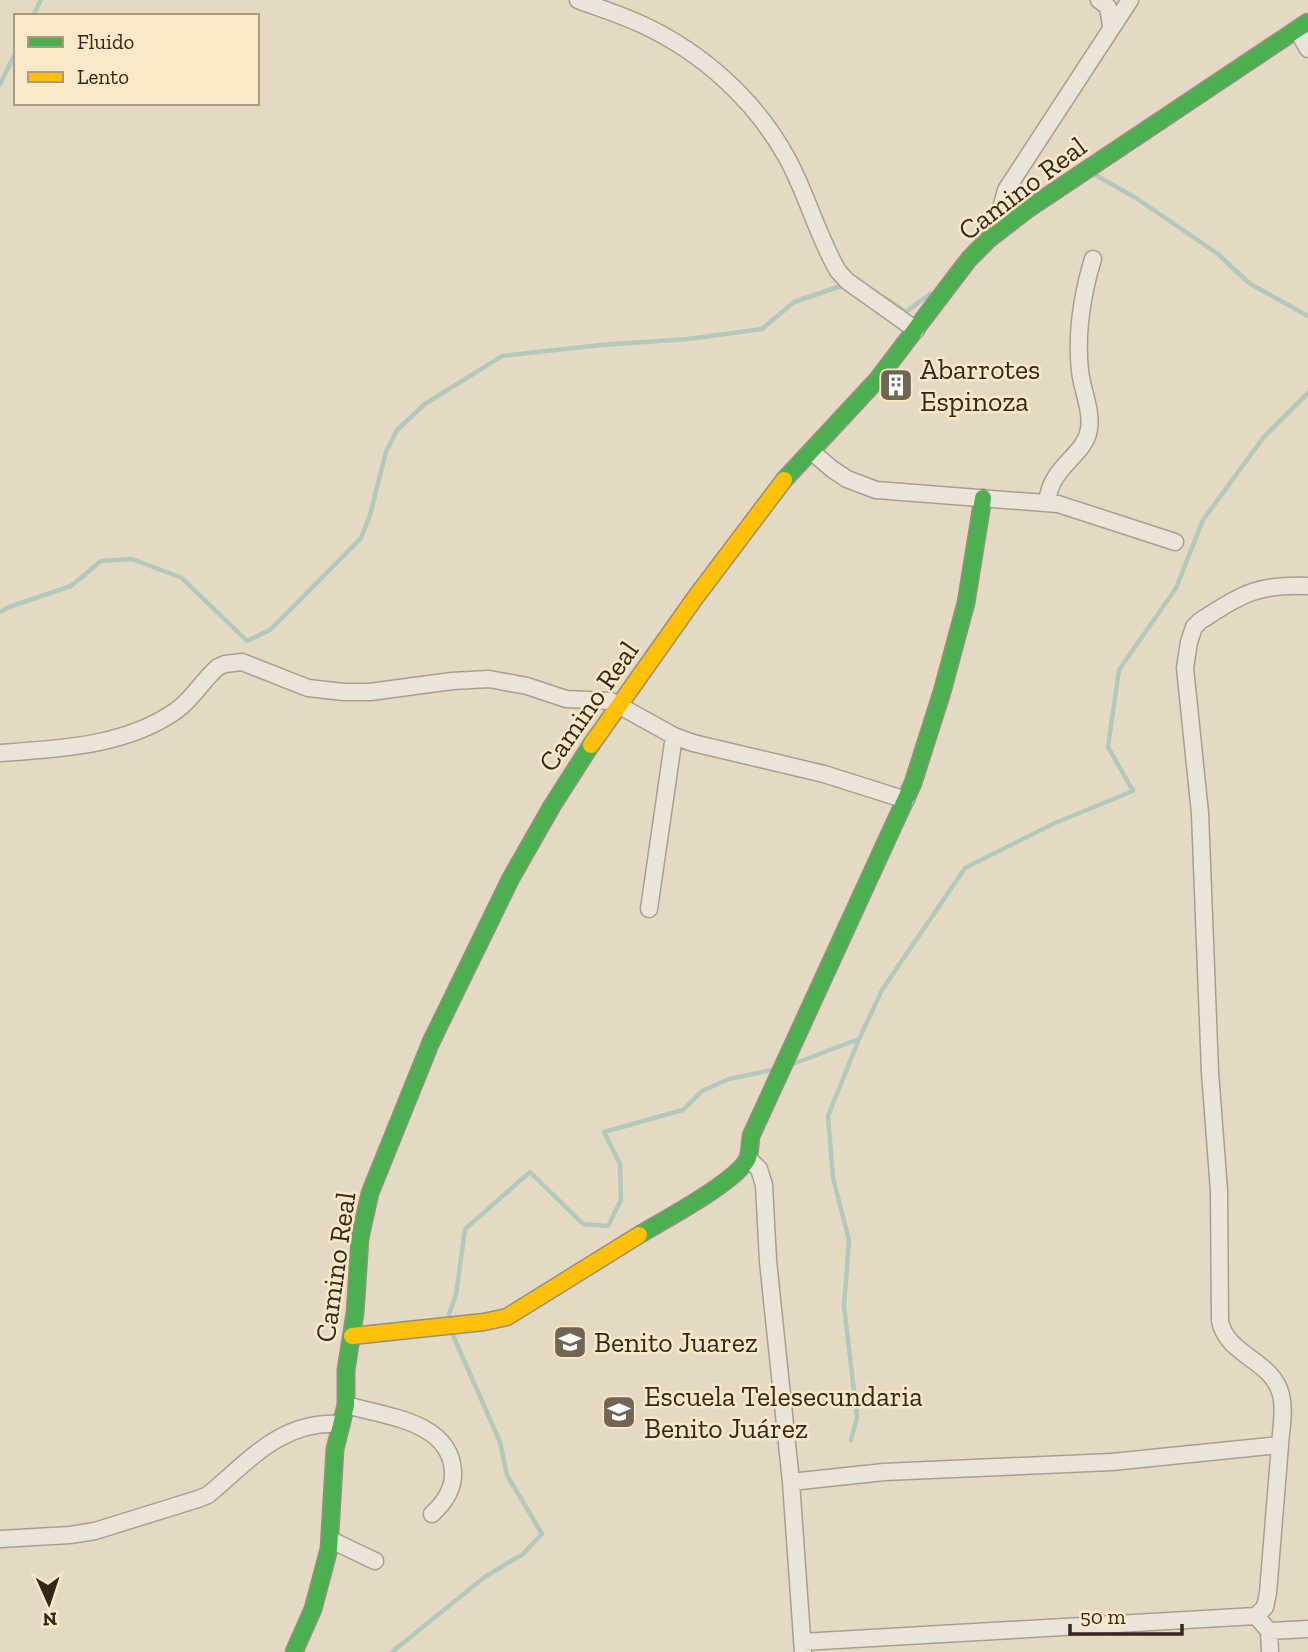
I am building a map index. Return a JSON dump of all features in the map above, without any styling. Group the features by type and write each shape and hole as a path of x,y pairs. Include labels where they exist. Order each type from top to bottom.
{"street":[{"path":"578,0 641,24 672,40 699,57 727,81 756,112 786,156 838,271 847,282 916,330"},
{"path":"1099,0 1108,7 1111,26"},
{"path":"1004,226 1001,208 1006,190 1130,0"},
{"path":"1302,26 1308,49"},
{"name":"Camino Real","path":"294,1652 321,1587 331,1540 335,1449 346,1405 346,1370 358,1292 362,1224 370,1193 431,1042 511,878 552,806 619,705 775,490 846,416 969,259 1004,226 1074,177 1302,26"},
{"path":"1047,502 1051,484 1059,470 1082,446 1089,430 1082,390 1079,345 1085,285 1093,259"},
{"path":"811,451 847,479 876,490 1047,502 1175,542"},
{"path":"352,1336 484,1322 507,1317 722,1184 739,1170 748,1158 751,1136 867,887 888,832 913,783 942,692 966,603 983,498"},
{"path":"748,1158 759,1169 764,1185 768,1261 791,1482 802,1647 1256,1616 1265,1606 1268,1593 1283,1405 1277,1384 1257,1362 1230,1344 1220,1321 1221,1245 1210,1072 1202,854 1185,668 1191,635 1200,621 1251,590 1308,586"},
{"path":"0,753 93,743 141,730 179,708 218,667 234,662 250,665 285,681 323,691 370,692 489,679 527,686 566,699 599,699 619,705 674,736 824,774 906,800"},
{"path":"649,909 674,736"},
{"path":"346,1405 419,1426 442,1441 452,1460 453,1475 449,1492 441,1506 432,1514"},
{"path":"0,1539 95,1531 198,1499 208,1495 286,1432 310,1425 340,1424"},
{"path":"791,1482 884,1472 1135,1461 1280,1445"},
{"path":"331,1540 375,1560"},
{"path":"1256,1616 1269,1631 1270,1652"},
{"path":"1269,1631 1308,1629"}],"waterway":[{"path":"34,14 41,0"},
{"path":"0,84 14,56"},
{"path":"1092,173 1136,198 1218,254 1249,283 1308,316"},
{"path":"0,612 71,586 101,561 132,559 182,578 247,641 270,630 361,538 370,515 386,452 397,430 425,404 502,356 688,339 762,329 794,302 841,286"},
{"path":"883,297 906,312 930,294"},
{"path":"793,1064 859,1039 882,990 965,868 1055,823 1133,791 1108,747 1119,670 1176,588 1203,520 1263,438 1308,393"},
{"path":"851,1440 857,1417 844,1306 849,1240 833,1178 828,1116 859,1039"},
{"path":"449,1314 456,1295 465,1229 530,1172 583,1224 608,1226 621,1200 620,1164 604,1132 683,1110 702,1091 729,1079 772,1070"},
{"path":"392,1652 486,1576 523,1554 542,1534 507,1475 500,1442 452,1333"}],"traffic: fast":[{"path":"784,480 877,380 969,259 988,240 1028,209 1308,22"},
{"path":"639,1235 715,1189 730,1178 748,1158 751,1136 913,783 942,692 966,603 983,498"},
{"path":"294,1652 313,1609 329,1549 335,1449 346,1405 346,1370 355,1313 360,1238 370,1193 431,1042 511,878 591,745"}],"traffic: slow":[{"path":"591,745 695,598 784,480"},
{"path":"352,1336 484,1322 507,1317 639,1235"}],"place":[{"name":"Abarrotes Espinoza","path":"896,385"},
{"name":"Benito Juarez","path":"570,1342"},
{"name":"Escuela Telesecundaria Benito Juárez","path":"619,1412"}]}
